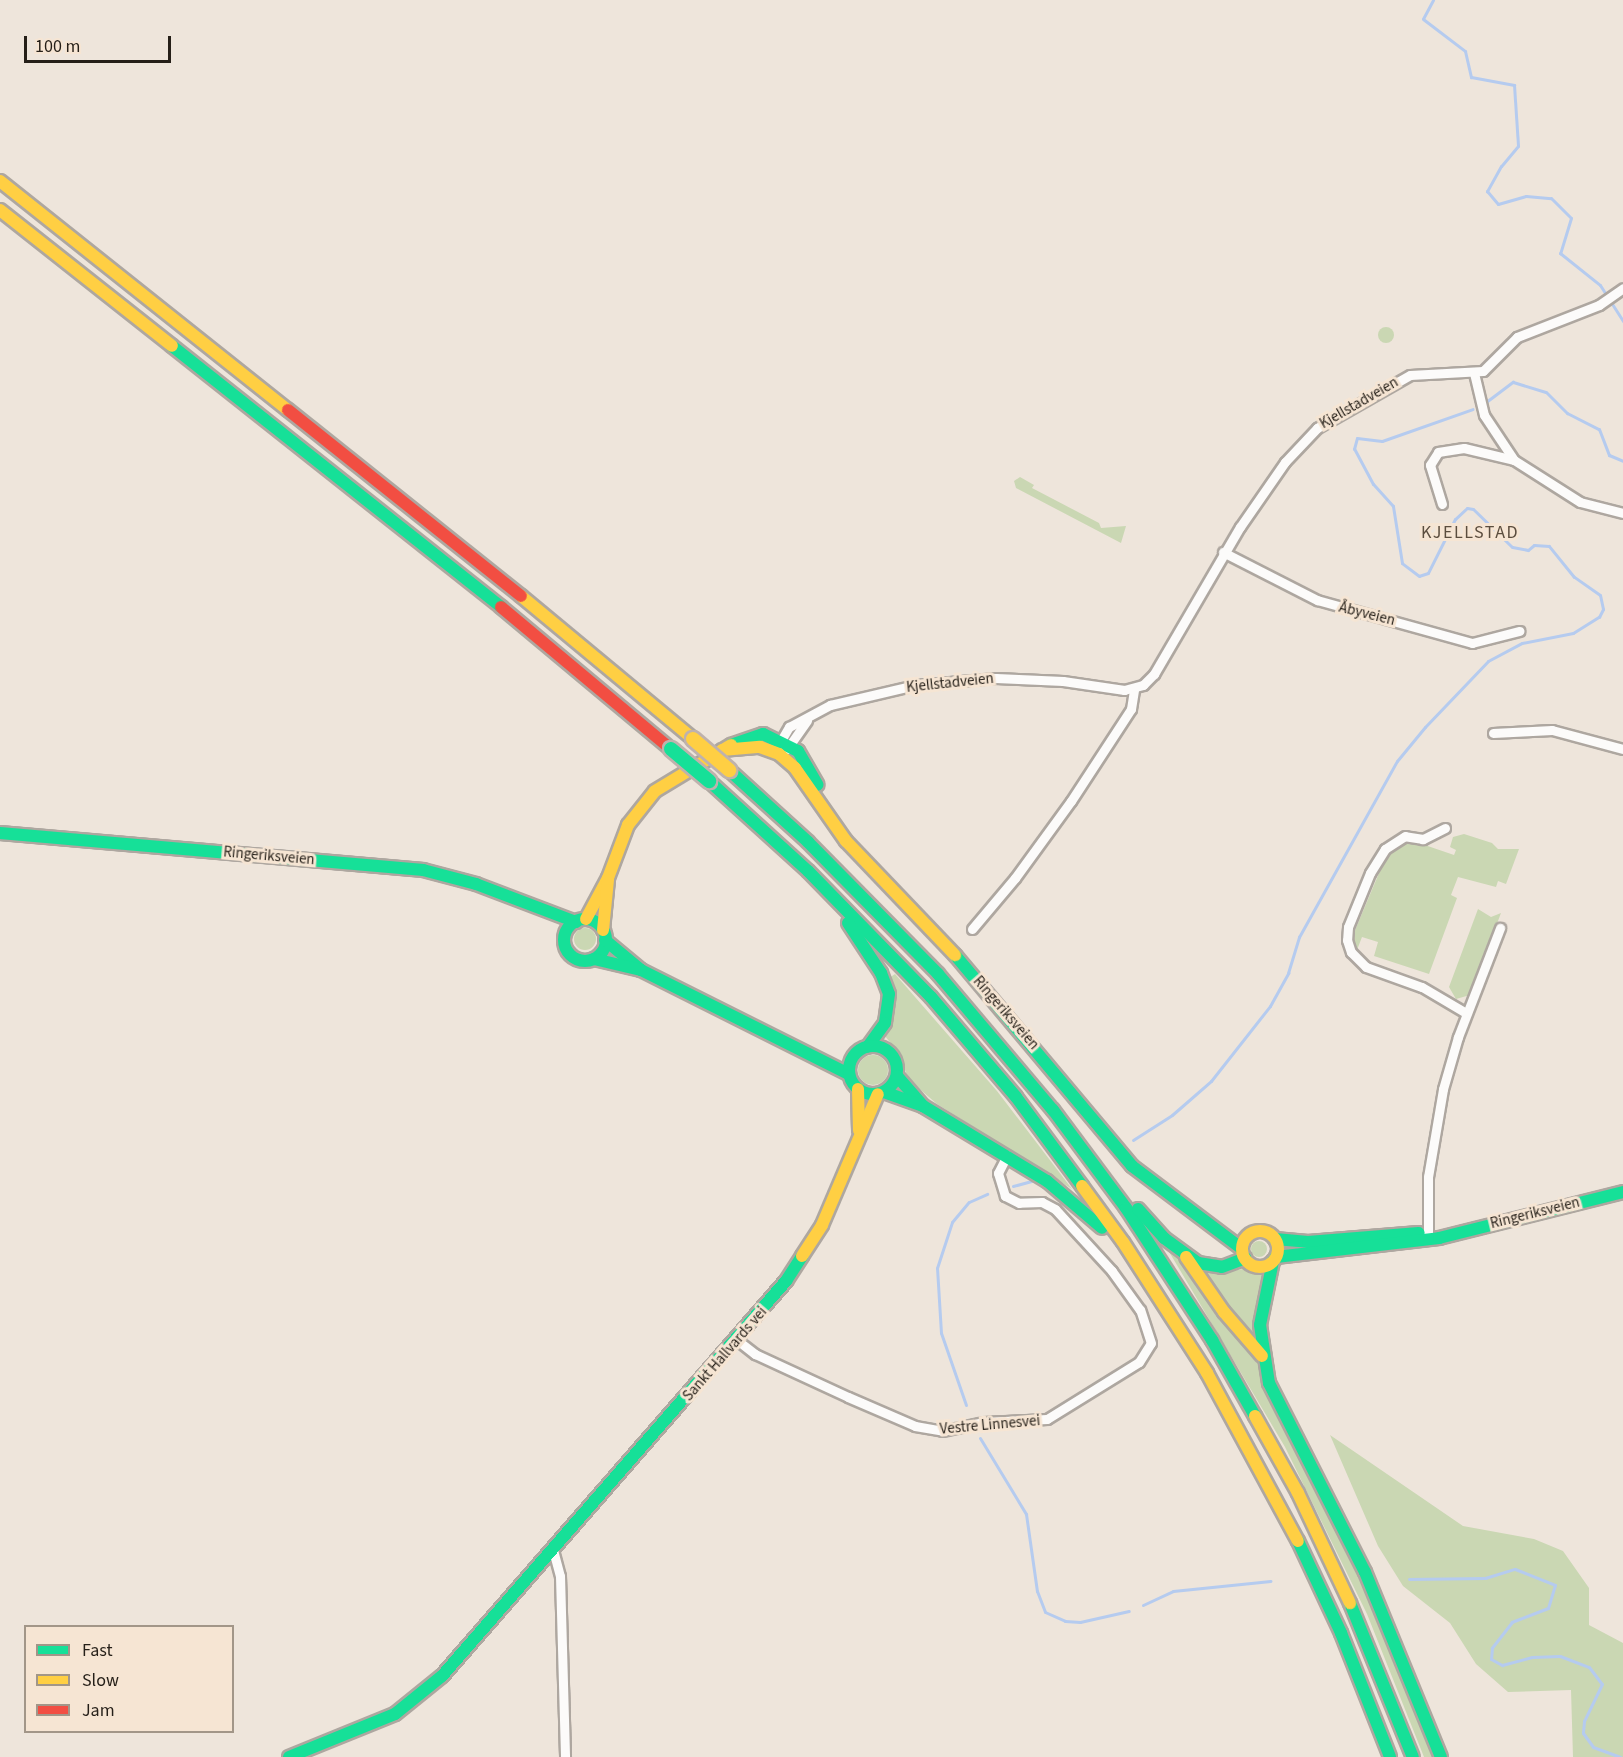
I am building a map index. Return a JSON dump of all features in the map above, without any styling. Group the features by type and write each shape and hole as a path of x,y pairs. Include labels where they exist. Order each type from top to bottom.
{"main road":[{"path":"0,181 693,739 862,894 938,974 1081,1146 1184,1296 1266,1434 1340,1581 1413,1757"},
{"path":"0,210 569,662 709,781 808,870 916,981 978,1051 1051,1142 1153,1286 1238,1426 1293,1530 1390,1757"},
{"name":"Ringeriksveien","path":"0,832 423,870 476,884 531,908 581,920 608,878 622,836 643,803 674,776 756,734 786,743 808,765 831,819"},
{"name":"Ringeriksveien","path":"722,750 750,746 779,754 795,768 846,841 1005,1010 1121,1154 1155,1186 1232,1238 1243,1253"},
{"path":"808,870 817,890 846,920 869,952 887,987 888,1014 868,1046 855,1054 812,1052"},
{"name":"Ringeriksveien","path":"604,935 608,878"},
{"name":"Ringeriksveien","path":"531,908 564,938"},
{"path":"640,970 604,935 581,920 564,938 573,957 594,959 640,970 812,1052 849,1074 858,1089 881,1093 922,1106 1007,1155 1081,1206 1133,1271 1153,1286"},
{"path":"594,959 602,951 604,935"},
{"path":"868,1046 889,1051 895,1060 897,1076 922,1106"},
{"path":"849,1074 855,1054"},
{"path":"881,1093 897,1076"},
{"name":"Sankt Hallvards vei","path":"858,1089 859,1134"},
{"name":"Sankt Hallvards vei","path":"289,1757 379,1721 416,1700 442,1676 771,1300 816,1237 841,1185 859,1134 881,1093"},
{"path":"1081,1146 1108,1168 1149,1222 1185,1256 1229,1318 1263,1356"},
{"name":"Ringeriksveien","path":"1274,1259 1448,1233 1623,1192"},
{"name":"Ringeriksveien","path":"1182,1205 1251,1234"},
{"path":"1185,1256 1214,1267 1243,1253 1251,1234 1262,1231 1275,1239 1274,1259 1261,1316 1263,1356 1276,1401 1390,1628 1441,1757"},
{"name":"Ringeriksveien","path":"1275,1239 1308,1242 1428,1236"},
{"path":"1243,1253 1256,1266 1274,1259"}],"street":[{"path":"1514,460 1484,415 1474,373 1487,369 1517,337 1608,299 1623,288"},
{"name":"Kjellstadveien","path":"786,743 807,720 837,703 959,680 1031,679 1134,689 1154,674 1223,552 1285,462 1324,422 1410,375 1474,373"},
{"path":"1442,504 1430,465 1438,452 1464,448 1514,460 1580,502 1623,513"},
{"name":"Åbyveien","path":"1223,552 1317,600 1472,643 1519,631"},
{"path":"972,929 1016,878 1065,810 1131,709 1134,689"},
{"name":"Kjellstadveien","path":"779,754 799,720 807,720"},
{"path":"1493,733 1552,730 1623,749"},
{"path":"1445,828 1423,839 1405,836 1385,849 1370,873 1348,927 1347,940 1351,952 1366,967 1422,987 1466,1013"},
{"path":"1428,1236 1428,1178 1437,1115 1466,1013 1500,928"},
{"name":"Vestre Linnesvei","path":"737,1340 768,1361 929,1429 942,1431 984,1422 1047,1419 1139,1362 1151,1343 1140,1310 1112,1271 1067,1220 1047,1204 1014,1201 1000,1188 998,1173 1007,1155"},
{"path":"553,1550 560,1576 565,1757"}],"green space":[{"path":"1386,327 1394,335 1386,343 1378,335"},
{"path":"1020,477 1034,485 1032,488 1099,523 1101,528 1126,526 1121,543 1016,488 1014,481"},
{"path":"1464,834 1492,843 1498,849 1519,849 1506,884 1498,881 1496,887 1458,877 1451,895 1457,898 1429,974 1374,956 1378,942 1362,937 1357,950 1353,935 1382,866 1393,851 1404,843 1416,842 1454,855 1456,850 1450,847 1453,837"},
{"path":"1478,909 1491,917 1501,913 1470,995 1456,999 1449,987"},
{"path":"585,928 593,931 596,939 593,947 585,950 577,947 574,939 577,931"},
{"path":"895,974 997,1091 1072,1189 937,1104 908,1079 900,1055 885,1036 889,978"},
{"path":"873,1055 884,1059 888,1070 884,1081 873,1085 862,1081 858,1070 862,1059"},
{"path":"1259,1241 1267,1249 1259,1257 1251,1249"},
{"path":"1168,1250 1184,1262 1254,1352 1353,1558 1436,1757 1424,1757 1367,1614 1285,1447"},
{"path":"1243,1269 1265,1271 1256,1339 1202,1271 1214,1274"},
{"path":"1330,1435 1463,1526 1534,1539 1563,1551 1589,1588 1589,1625 1623,1643 1623,1757 1573,1757 1571,1690 1508,1692 1476,1664 1450,1623 1403,1586 1378,1546"}],"waterway":[{"path":"1433,0 1423,19 1465,51 1471,77 1514,85 1518,146 1501,166 1487,191 1498,204 1526,196 1551,198 1571,218 1560,253 1600,285 1623,321"},
{"path":"1486,402 1513,382 1546,392 1567,413 1599,429 1609,455 1623,461"},
{"path":"1133,1140 1172,1115 1211,1081 1270,1006 1288,973 1299,937 1397,761 1425,727 1488,661 1522,643 1573,633 1599,617 1603,609 1600,595 1574,577 1549,546 1534,545 1528,550 1512,547 1473,509 1467,508 1455,519 1428,573 1419,576 1402,563 1393,506 1373,484 1354,449 1357,438 1382,441 1473,409"},
{"path":"1013,1186 1032,1181"},
{"path":"966,1405 941,1333 937,1268 952,1222 969,1202 987,1194"},
{"path":"980,1438 1026,1514 1037,1591 1045,1612 1065,1621 1080,1622 1129,1611"},
{"path":"1409,1579 1485,1578 1515,1569 1555,1585 1548,1608 1512,1622 1492,1648 1491,1659 1502,1665 1532,1657 1560,1656 1589,1667 1602,1684 1584,1721 1583,1733 1593,1747 1620,1757"},
{"path":"1143,1605 1173,1591 1270,1581"}],"traffic: fast":[{"path":"172,346 501,607"},
{"path":"731,745 763,734 798,751 818,785"},
{"path":"671,749 709,781"},
{"path":"729,770 808,842 938,974 1053,1110 1126,1208 1212,1340 1255,1416"},
{"path":"709,781 808,871 931,997 1016,1097 1082,1186"},
{"path":"0,833 423,870 476,884 576,922"},
{"path":"585,919 600,925 606,940 600,955 585,961 570,955 564,940 570,925 585,919"},
{"path":"848,923 881,973 889,994 885,1023 868,1046"},
{"path":"605,940 641,970 849,1074"},
{"path":"955,955 1132,1166 1242,1249"},
{"path":"594,959 641,970"},
{"path":"868,1046 878,1046 890,1053 897,1065 897,1070 897,1075 890,1087 878,1094 868,1094 853,1083 849,1075 849,1065 860,1050 868,1046"},
{"path":"897,1076 923,1106 1047,1181 1102,1228"},
{"path":"884,1092 923,1106"},
{"path":"1276,1257 1439,1238 1623,1192"},
{"path":"1138,1209 1164,1238 1198,1263 1222,1267 1245,1258"},
{"path":"1275,1239 1308,1242 1419,1233"},
{"path":"289,1757 395,1714 442,1676 786,1281 802,1256"},
{"path":"1273,1261 1260,1325 1269,1383 1365,1572 1441,1757"},
{"path":"1298,1541 1341,1633 1390,1757"},
{"path":"1350,1603 1413,1757"}],"traffic: slow":[{"path":"0,181 288,410"},
{"path":"0,210 172,346"},
{"path":"521,596 693,739"},
{"path":"693,739 729,770"},
{"path":"586,919 608,878 628,825 655,791 731,745"},
{"path":"722,750 760,747 779,754 795,768 846,841 955,955"},
{"path":"603,930 608,880"},
{"path":"858,1089 859,1130"},
{"path":"802,1256 822,1225 878,1094"},
{"path":"1082,1186 1123,1242 1207,1373 1298,1541"},
{"path":"1260,1231 1272,1237 1278,1249 1272,1261 1260,1267 1248,1261 1242,1249 1248,1237 1260,1231"},
{"path":"1186,1257 1224,1312 1262,1356"},
{"path":"1255,1416 1298,1493 1350,1603"}],"traffic: jam":[{"path":"288,410 521,596"},
{"path":"501,607 671,749"}],"district":[{"name":"KJELLSTAD","path":"1470,533"}]}
